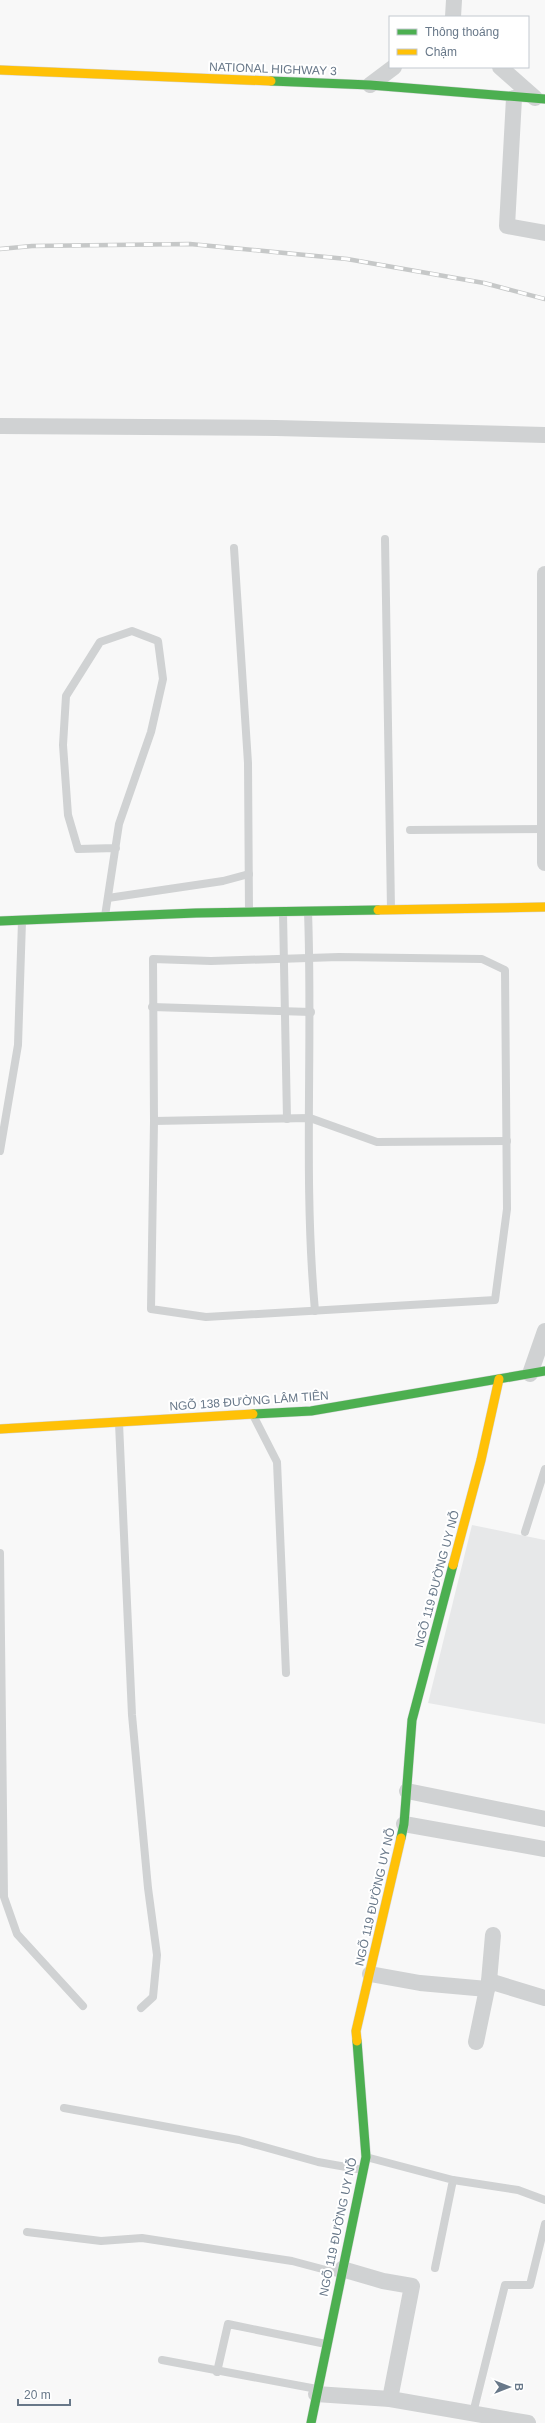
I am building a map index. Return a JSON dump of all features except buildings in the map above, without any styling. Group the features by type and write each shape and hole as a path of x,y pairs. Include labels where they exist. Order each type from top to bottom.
{"main road":[{"name":"NATIONAL HIGHWAY 3","path":"0,70 370,85 540,99"},
{"path":"0,921 249,912 283,913 308,911 545,907"},
{"name":"NGÕ 138 ĐƯỜNG LÂM TIÊN","path":"0,1429 311,1411 537,1372"},
{"name":"NGÕ 119 ĐƯỜNG UY NỖ","path":"311,2423 326,2344 366,2157 356,2031 404,1824 412,1720 481,1460 498,1379"}],"street":[{"path":"453,16 454,0"},
{"path":"370,85 393,68"},
{"path":"501,68 540,99"},
{"path":"514,98 507,226 545,233"},
{"path":"0,426 276,428 545,435"},
{"path":"545,574 545,863"},
{"path":"537,1372 545,1331"},
{"path":"407,1791 545,1819"},
{"path":"404,1824 545,1849"},
{"path":"476,2042 488,1985 493,1935"},
{"path":"370,1974 420,1982 488,1985 545,1998"},
{"path":"342,2271 412,2286 390,2399"},
{"path":"317,2392 390,2399 528,2423"}],"lane":[{"path":"385,539 391,910"},
{"path":"234,548 248,763 249,912"},
{"path":"105,917 120,824 151,732 163,679 158,641 132,631 100,642 66,696 63,745 68,807 78,849 116,848"},
{"path":"410,830 545,829"},
{"path":"108,898 223,881 249,874"},
{"path":"308,911 311,1012 309,1245 315,1311"},
{"path":"283,913 287,1012 287,1120"},
{"path":"0,1152 18,1045 22,920"},
{"path":"284,958 482,960 505,970 507,1210 494,1300 206,1317 151,1309 154,1121 152,960 211,961 284,958"},
{"path":"152,1007 311,1012"},
{"path":"154,1121 287,1120 310,1118 377,1142 507,1141"},
{"path":"252,1414 277,1462 286,1673"},
{"path":"119,1422 132,1715 148,1888 157,1955 152,1997 141,2008"},
{"path":"525,1532 545,1469"},
{"path":"0,1553 4,1897 17,1934 83,2006"},
{"path":"64,2108 239,2140 318,2162 363,2170"},
{"path":"366,2157 453,2180 518,2190 545,2200"},
{"path":"435,2268 453,2180"},
{"path":"473,2413 505,2284 530,2284 545,2224"},
{"path":"27,2232 101,2241 142,2238 292,2261 342,2271"},
{"path":"217,2372 228,2324 326,2344"},
{"path":"162,2360 317,2392"}],"shaded area":[{"path":"472,1525 545,1540 545,1724 428,1703"}],"railway":[{"path":"0,249 32,246 190,244 347,259 484,283 545,299"}],"traffic: fast":[{"path":"271,81 370,85 545,99"},
{"path":"0,921 196,913 378,910"},
{"path":"253,1414 311,1411 545,1371"},
{"path":"401,1838 404,1824 412,1720 453,1565"},
{"path":"311,2423 366,2157 357,2041"}],"traffic: slow":[{"path":"0,70 271,81"},
{"path":"378,910 545,907"},
{"path":"453,1565 481,1460 499,1379"},
{"path":"0,1429 253,1414"},
{"path":"357,2041 356,2031 401,1838"}]}
